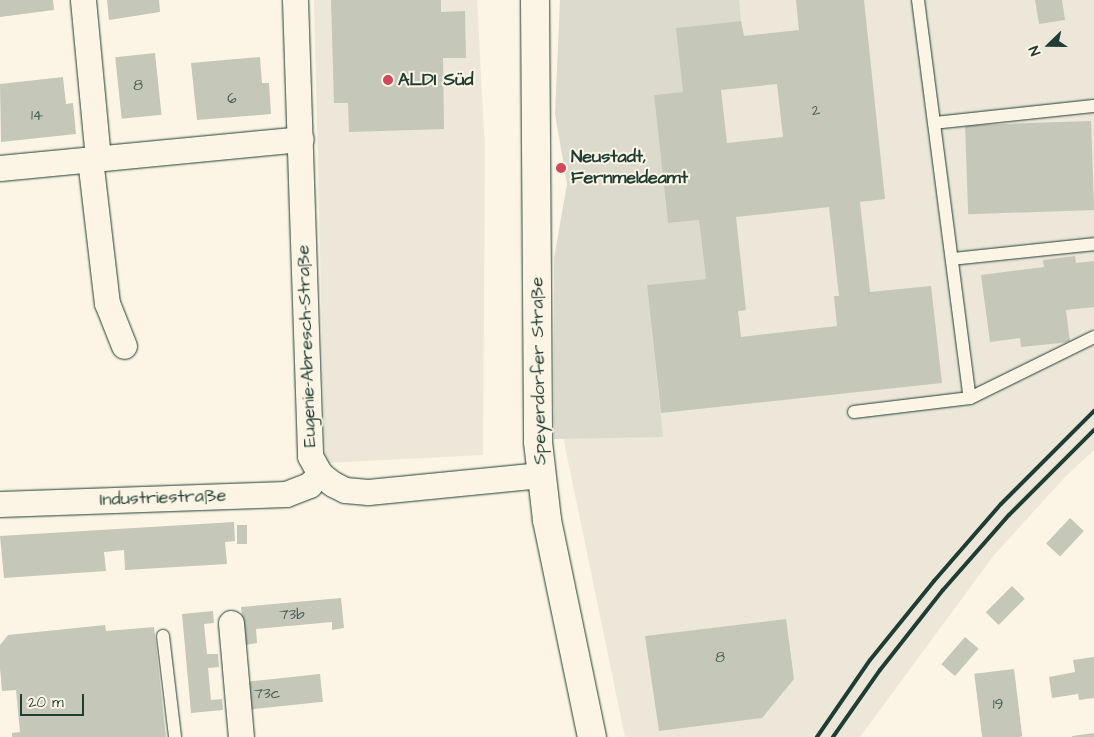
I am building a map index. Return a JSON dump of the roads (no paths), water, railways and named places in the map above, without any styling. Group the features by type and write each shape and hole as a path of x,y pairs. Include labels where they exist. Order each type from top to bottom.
{"street":[{"path":"83,0 94,159 107,303 124,346"},
{"name":"Eugenie-Abresch-Straße","path":"295,0 301,140 307,439 310,456 320,474"},
{"name":"Speyerdorfer Straße","path":"535,0 538,377 541,475 547,520 592,737"},
{"path":"0,168 301,140"},
{"path":"320,474 345,490 368,492 541,475"},
{"name":"Industriestraße","path":"0,504 286,494 309,485 320,474"},
{"path":"231,623 241,737"}],"lane":[{"path":"918,0 970,398"},
{"path":"934,122 1094,106"},
{"path":"952,259 1094,244"},
{"path":"854,412 970,398 1094,337"},
{"path":"163,636 175,737"}],"railway":[{"path":"817,737 870,660 934,581 1001,504 1094,411"},
{"path":"833,737 880,670 943,590 1009,515 1094,430"}],"place":[{"name":"ALDI Süd","path":"388,80"},
{"name":"Neustadt, Fernmeldeamt","path":"561,168"}]}
